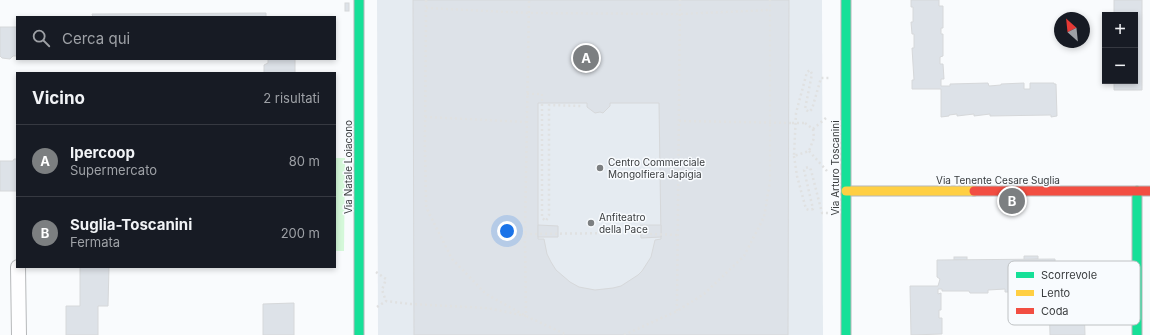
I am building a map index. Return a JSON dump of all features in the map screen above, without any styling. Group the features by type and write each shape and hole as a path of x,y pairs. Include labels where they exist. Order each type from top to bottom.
{"street":[{"name":"Via Natale Loiacono","path":"359,0 360,335"},
{"name":"Via Arturo Toscanini","path":"846,0 846,335"},
{"path":"1137,191 1137,261"},
{"name":"Via Tenente Cesare Suglia","path":"846,192 1150,191"},
{"path":"18,268 19,335"}],"path":[{"path":"426,0 426,207 452,258 486,294 526,316 567,335"},
{"path":"526,316 526,122 529,0"},
{"path":"677,311 680,0"},
{"path":"624,335 677,311 704,294 744,256 764,217 770,182 770,0"},
{"path":"426,8 529,13 680,14 770,10"},
{"path":"846,78 821,78 812,109 809,112 806,112 805,109 812,74 810,70 807,72 796,113 794,156 797,176 806,209 813,209 804,170 805,168 809,167 822,213 846,212"},
{"path":"527,94 542,94 542,218 546,221 549,215 549,105 581,106"},
{"path":"425,117 526,122"},
{"path":"813,129 826,118"},
{"path":"679,121 805,123 813,129 814,138 809,151"},
{"path":"794,156 809,151"},
{"path":"809,151 813,153 826,171"},
{"path":"525,234 623,233 678,235"},
{"path":"386,279 382,290 386,301 410,304 487,308 526,316"}],"shaded area":[{"name":"Centro Commerciale Mongolfiera Japigia","path":"377,0 822,0 823,335 378,335"}],"green space":[{"path":"336,158 345,158 344,251 336,251"}],"building":[{"name":"Centro Commerciale Mongolfiera Japigia","path":"413,0 789,0 788,335 414,335","holes":["538,103 587,103 587,107 595,113 603,113 610,106 610,103 659,103 661,239 655,240 651,257 638,275 621,286 595,290 579,287 570,282 556,270 547,254 544,239 538,239"]},
{"path":"911,0 939,0 939,6 943,6 943,28 941,28 941,34 943,34 943,56 940,57 940,64 943,64 944,79 941,79 941,86 950,86 950,84 988,83 989,86 1024,83 1024,89 1030,89 1030,83 1054,83 1056,84 1057,116 990,116 990,114 974,116 974,114 957,116 957,114 941,117 941,89 912,89 912,80 914,80 912,48 914,48 914,34 912,34 911,22 913,22 913,7 911,7"},
{"path":"1114,0 1142,0 1142,90 1114,90 1114,84 1138,84 1138,12 1114,12"},
{"path":"345,3 349,3 349,11 345,11"},
{"path":"266,13 266,16 93,16 92,14"},
{"path":"0,27 16,27 16,56 13,56 10,59 2,58 0,56"},
{"path":"268,60 295,60 295,72 264,72 264,65 268,63"},
{"path":"16,159 16,191 0,191 0,161 13,161"},
{"path":"538,225 558,226 558,237 538,237"},
{"path":"640,225 661,225 661,237 641,238"},
{"path":"1024,256 1038,256 1038,259 1024,260"},
{"path":"954,257 967,257 967,260 954,260"},
{"path":"1055,259 1055,261 1008,261 1008,292 1005,292 1005,289 988,290 988,293 970,293 969,291 942,291 942,289 938,289 938,294 941,293 941,310 939,310 939,318 942,318 942,334 911,335 910,286 938,286 940,279 937,277 937,260"},
{"path":"80,268 109,268 108,306 98,306 98,335 66,335 66,306 80,306"},
{"path":"294,303 294,335 263,335 263,304"},
{"path":"1050,325 1085,325 1085,335 1050,335"}],"traffic: fast":[{"path":"359,0 359,335"},
{"path":"846,0 846,335"},
{"path":"1137,191 1137,261"},
{"path":"1137,325 1137,335"}],"traffic: slow":[{"path":"846,191 974,191"}],"traffic: jam":[{"path":"974,191 1150,191"}],"place":[{"name":"Ipercoop","path":"586,58"},
{"name":"Centro Commerciale Mongolfiera Japigia","path":"600,168"},
{"name":"Suglia-Toscanini","path":"1012,201"},
{"name":"Anfiteatro della Pace","path":"591,223"}]}
